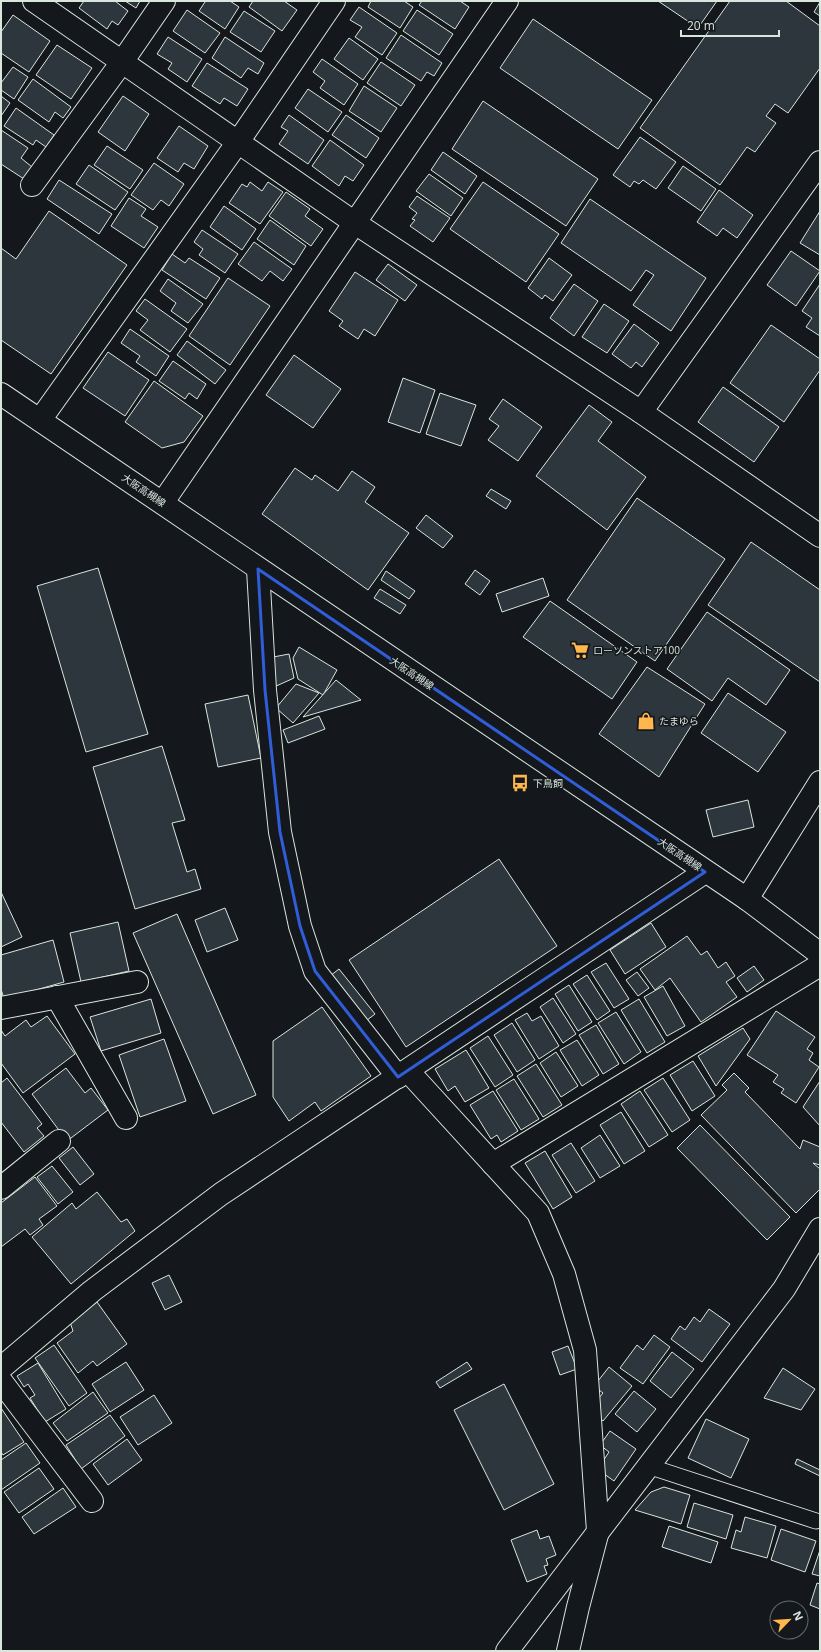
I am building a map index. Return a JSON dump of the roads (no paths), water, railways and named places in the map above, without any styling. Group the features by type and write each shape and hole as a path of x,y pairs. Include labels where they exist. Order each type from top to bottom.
{"street":[{"path":"34,1 355,223 641,412 820,536"},
{"path":"32,185 122,62 164,1"},
{"path":"40,420 238,142 334,1"},
{"path":"163,502 507,1"},
{"path":"641,412 820,162"},
{"name":"大阪高槻線","path":"1,394 163,502 747,899 820,954"},
{"path":"258,568 265,690 280,832 300,926 315,971 403,1074 493,1164 538,1213 564,1274 585,1350 598,1531 568,1651"},
{"path":"747,899 820,782"},
{"path":"1,1368 92,1292 221,1194 706,872"},
{"path":"493,1164 820,965"},
{"path":"1,1008 137,982"},
{"path":"56,997 126,1118"},
{"path":"1,1188 59,1140"},
{"path":"507,1651 784,1289 820,1230"},
{"path":"1,1381 92,1501"}],"lane":[{"path":"648,1466 816,1521"}],"place":[{"name":"ローソンストア100","path":"580,650"},
{"name":"たまゆら","path":"646,721"},
{"name":"下鳥飼","path":"520,783"}]}
